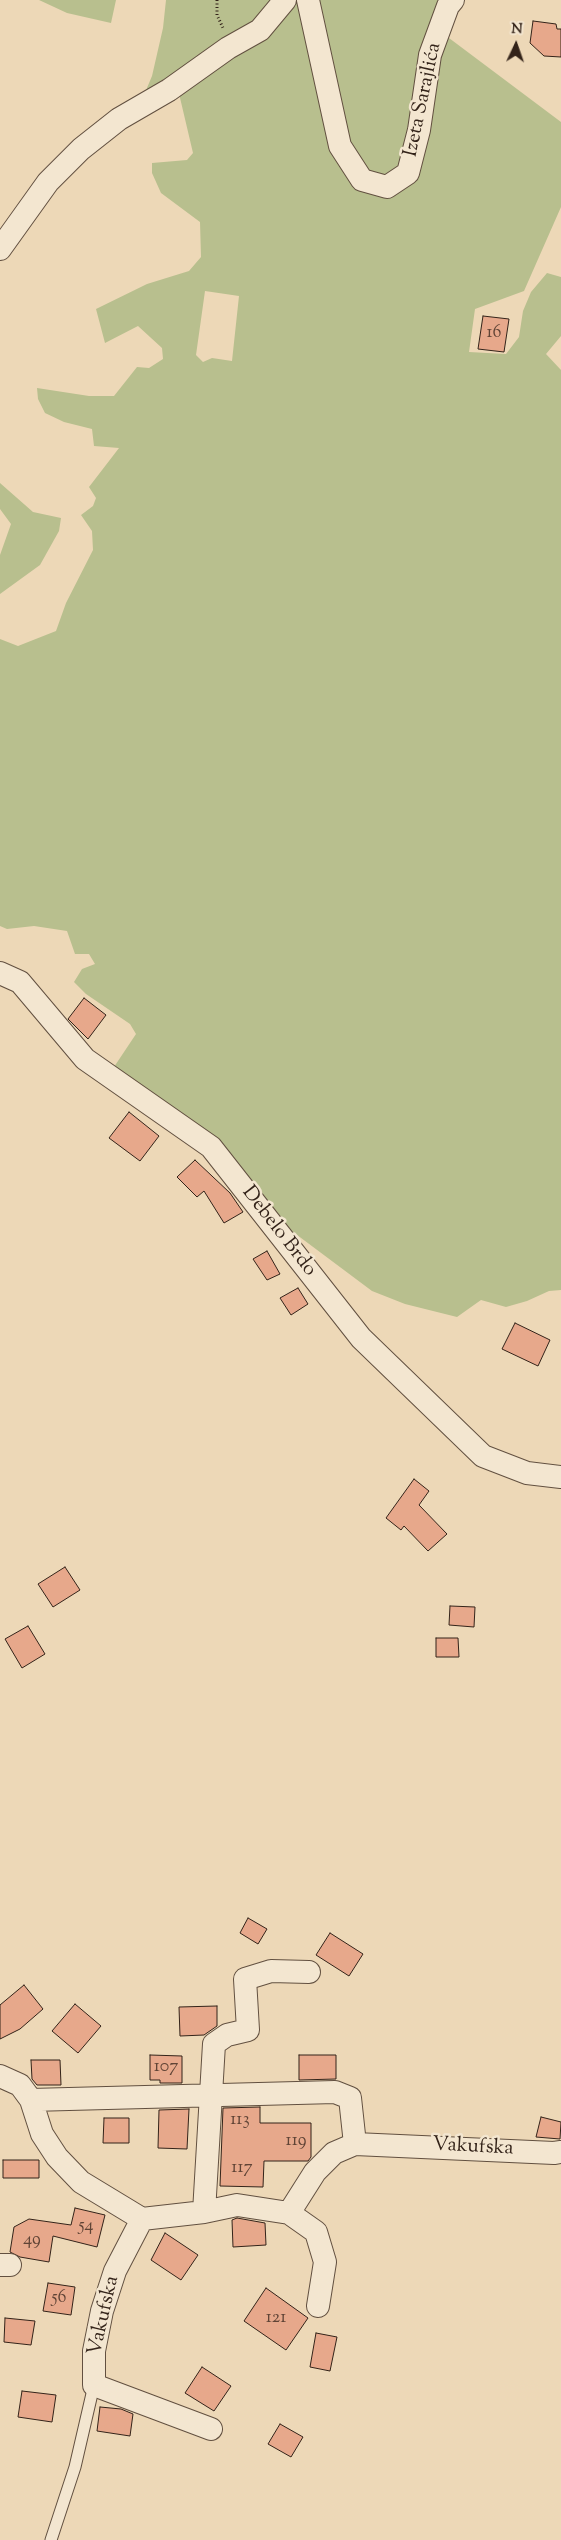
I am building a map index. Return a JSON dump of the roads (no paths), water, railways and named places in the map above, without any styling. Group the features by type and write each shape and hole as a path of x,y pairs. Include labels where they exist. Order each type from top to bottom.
{"street":[{"path":"0,249 48,182 81,149 118,119 169,90 228,48 260,30 285,0"},
{"name":"Izeta Sarajlića","path":"308,0 340,146 362,180 387,187 408,173 419,130 430,55 448,6 453,0"},
{"name":"Debelo Brdo","path":"0,973 20,982 86,1059 211,1147 361,1338 483,1456 527,1473 561,1477"},
{"path":"204,2212 209,2095 214,2044 227,2036 248,2030 245,1979 271,1971 309,1972"},
{"path":"0,2076 20,2085 31,2100 42,2134 57,2157 81,2182 142,2219 204,2212 237,2205 289,2213 316,2232 325,2262 318,2306"},
{"path":"31,2100 335,2092 350,2098 355,2144"},
{"name":"Vakufska","path":"289,2213 315,2172 334,2153 355,2144 561,2152"},
{"name":"Vakufska","path":"142,2219 116,2270 102,2311 94,2351 94,2385 211,2430"}],"lane":[{"path":"51,2540 75,2467 94,2385"}]}
